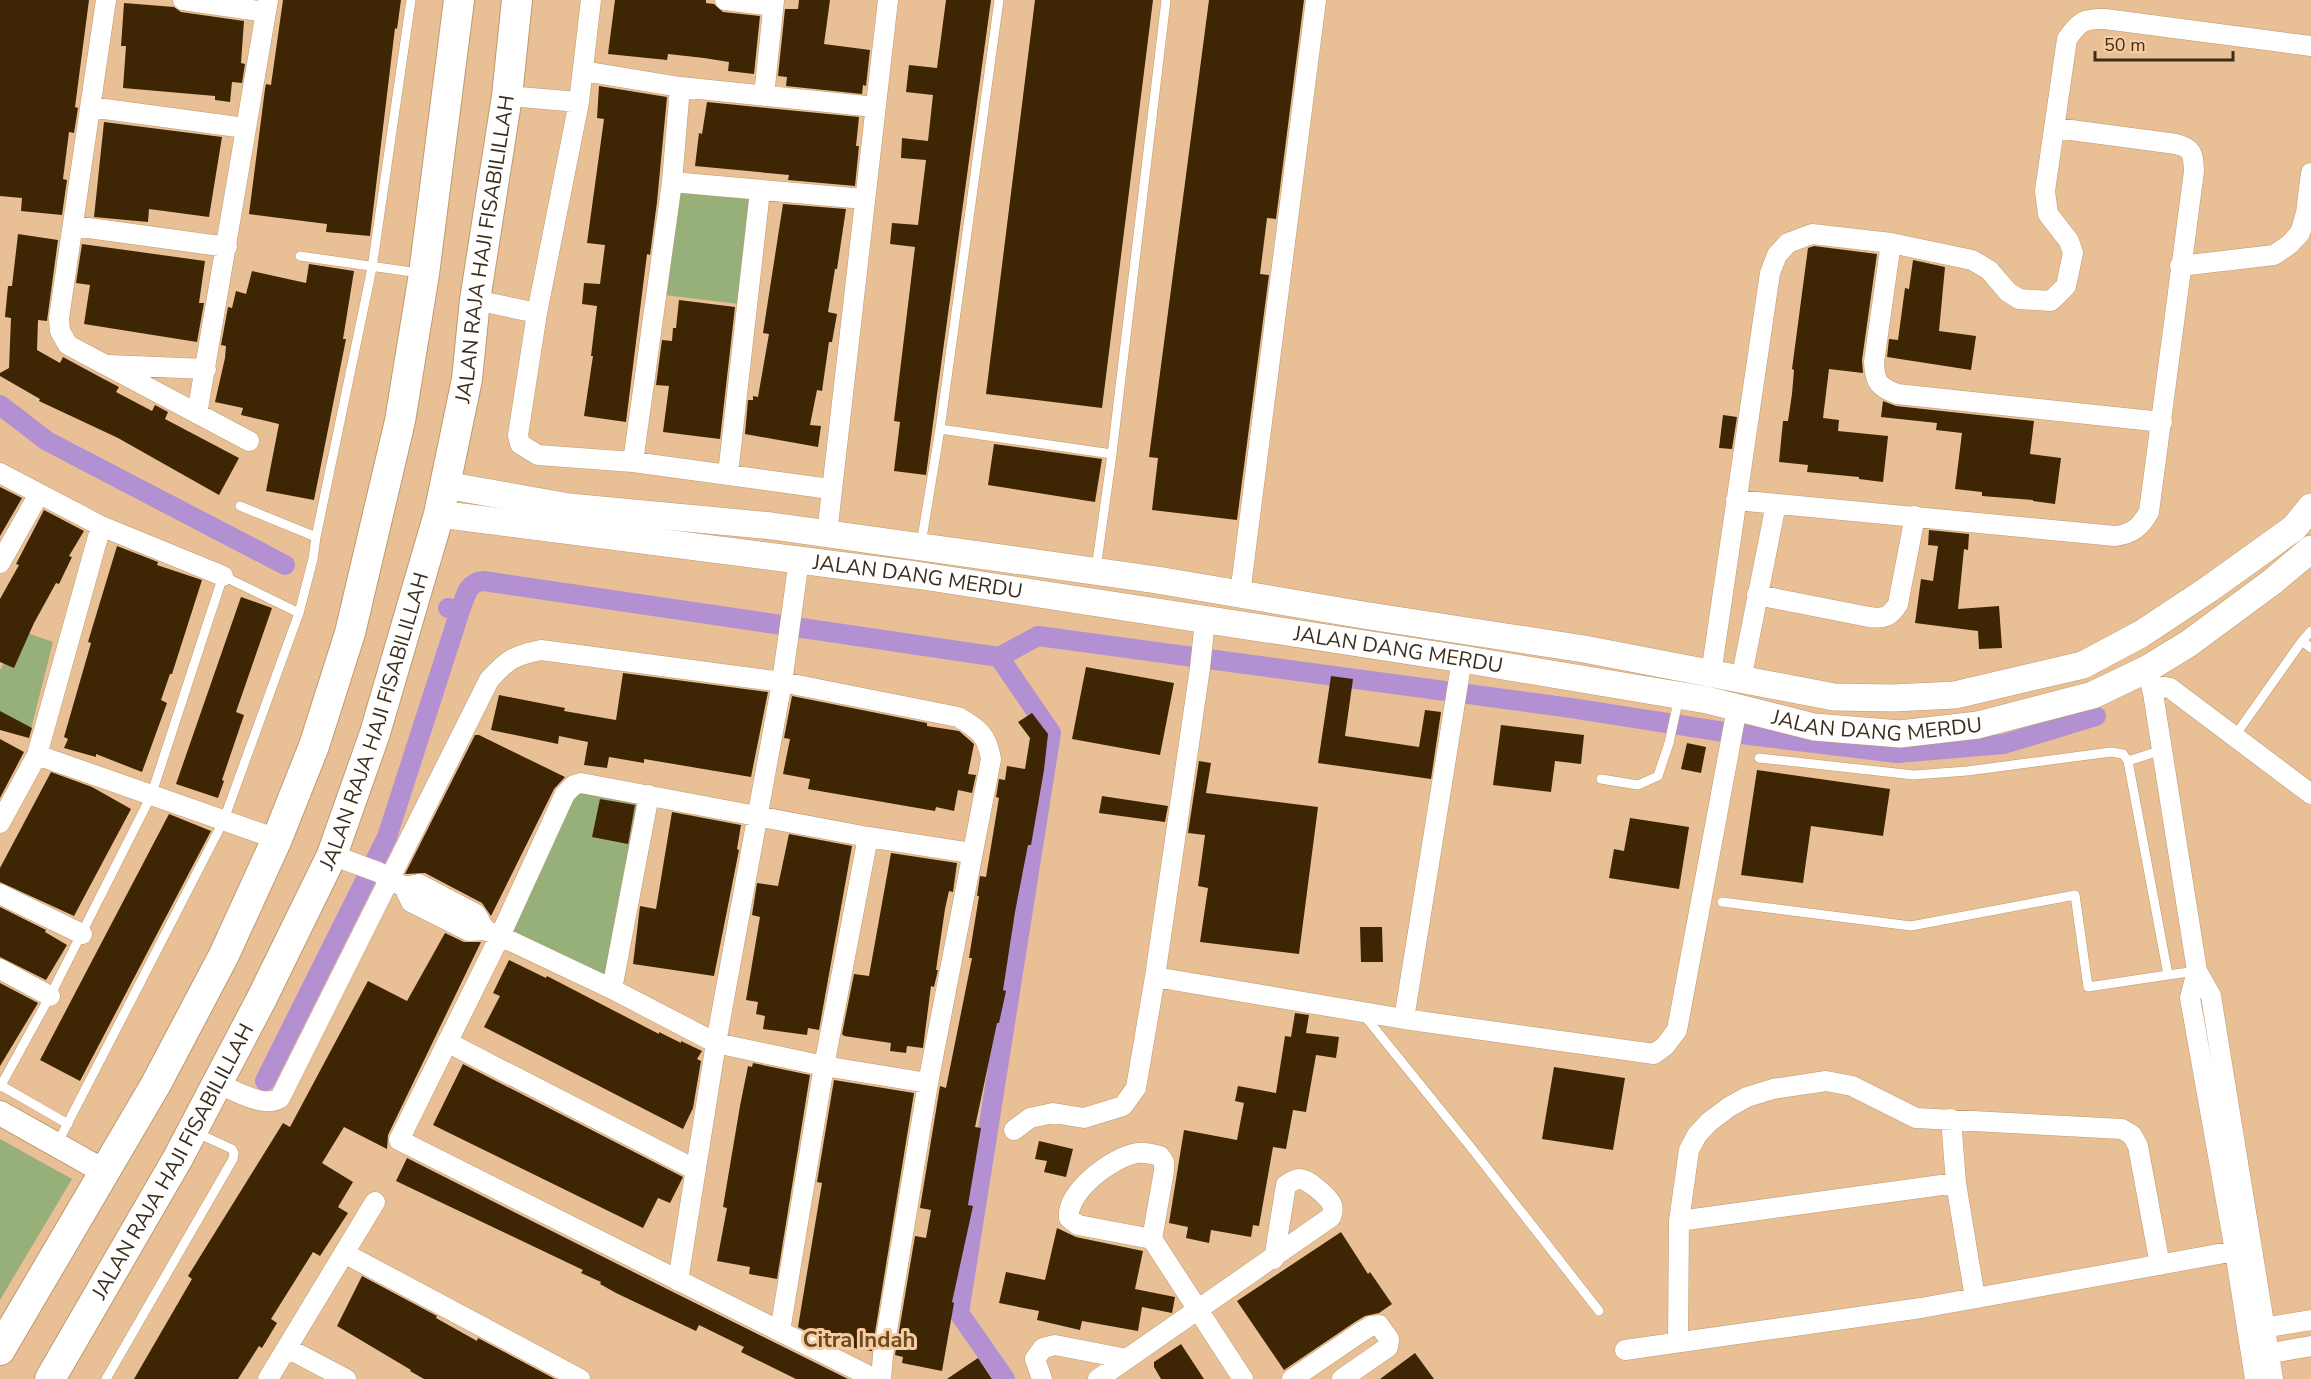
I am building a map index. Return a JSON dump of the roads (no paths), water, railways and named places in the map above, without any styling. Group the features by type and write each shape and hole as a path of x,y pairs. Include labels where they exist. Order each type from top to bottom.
{"main road":[{"path":"0,1350 156,1084 219,965 277,839 314,746 350,633 399,421 424,274 459,0"},
{"name":"JALAN RAJA HAJI FISABILILLAH","path":"50,1379 219,1084 343,859 375,732 439,514 467,379 475,300 507,96 517,0"},
{"name":"JALAN DANG MERDU","path":"445,485 542,515 799,560 916,575 1403,650 1458,681 1677,704 1735,717 1814,727 1900,734 1990,722 2150,681 2188,644 2272,582 2305,542 2311,507"},
{"name":"JALAN DANG MERDU","path":"439,514 542,515 772,526 1095,572 1584,649 1834,697 1893,698 1955,695 2083,664 2141,634 2209,589 2305,542"},
{"path":"1403,650 1408,622"}],"street":[{"path":"106,0 59,318 60,331 68,345 249,441"},
{"path":"183,0 267,6 197,414"},
{"path":"591,0 579,102 537,313 518,435 520,444 538,455 633,462 830,489"},
{"path":"725,0 773,3 764,96"},
{"path":"827,534 830,489 888,0"},
{"path":"1240,594 1316,0"},
{"path":"1711,674 1770,273 1777,255 1788,243 1812,234 1890,243 1972,260 1989,270 2008,292 2019,298 2051,301 2066,285 2073,253 2069,241 2048,214 2045,191 2056,128 2067,39 2076,26 2088,18 2311,45"},
{"path":"583,71 680,87 875,107"},
{"path":"633,462 672,182 680,87"},
{"path":"507,96 579,102"},
{"path":"90,107 245,128"},
{"path":"1736,500 2115,536 2128,534 2140,527 2149,512 2162,422 2194,171 2193,156 2187,147 2056,128"},
{"path":"2181,266 2274,255 2290,244 2300,233 2306,213 2311,173"},
{"path":"672,182 864,200"},
{"path":"728,474 760,191"},
{"path":"74,226 227,247"},
{"path":"1890,243 1874,362 1875,377 1881,387 1897,394 2162,422"},
{"path":"475,300 537,313"},
{"path":"103,364 206,369"},
{"path":"0,472 101,526 223,576"},
{"path":"0,563 39,494"},
{"path":"1741,680 1776,504"},
{"path":"1757,595 1881,619 1892,614 1898,604 1915,516"},
{"path":"0,823 37,755 101,526"},
{"path":"678,1281 716,1043 782,682 799,560"},
{"path":"1014,1130 1030,1118 1053,1113 1084,1118 1123,1106 1136,1088 1155,977 1205,620"},
{"path":"219,1084 265,1102 274,1102 280,1098 489,681 506,661 541,650 782,682 958,717 976,727 988,742 991,759 928,1083 881,1379"},
{"path":"1404,1019 1458,681"},
{"path":"2150,681 2170,688 2311,794"},
{"path":"2150,681 2197,971 2211,996 2255,1329 2260,1355 2273,1379"},
{"path":"1155,977 1404,1019 1654,1054 1665,1047 1677,1030 1735,717"},
{"path":"37,755 277,839"},
{"path":"875,1379 399,1140 447,1042 492,933 569,789 580,783 971,854"},
{"path":"612,989 649,795"},
{"path":"780,1331 824,1066 868,837"},
{"path":"343,859 391,880 419,884 476,914 492,933 612,989 716,1043 824,1066 928,1083"},
{"path":"0,894 82,934"},
{"path":"0,969 50,996"},
{"path":"2197,971 2190,998 2235,1251 2255,1329"},
{"path":"447,1042 696,1170"},
{"path":"1678,1342 1679,1221 1689,1150 1697,1135 1728,1107 1747,1097 1773,1089 1826,1081 1852,1086 1916,1118 2115,1127 2128,1132 2138,1146 2160,1265"},
{"path":"0,1113 105,1172"},
{"path":"1951,1119 1956,1183 1975,1298"},
{"path":"1152,1239 1078,1225 1069,1218 1068,1209 1079,1190 1106,1166 1137,1153 1160,1156 1164,1161 1164,1171 1152,1239 1196,1310 1243,1379"},
{"path":"1679,1221 1956,1183"},
{"path":"268,1379 375,1202"},
{"path":"1625,1350 1921,1308 2235,1251"},
{"path":"344,1253 580,1379"},
{"path":"1098,1379 1196,1310 1274,1259"},
{"path":"2255,1329 2311,1320"},
{"path":"1292,1379 1361,1332 1371,1326 1379,1325 1389,1339 1388,1347 1342,1379"},
{"path":"1042,1379 1035,1359 1043,1348 1055,1345 1127,1359"},
{"path":"2260,1355 2311,1346"},
{"path":"287,1348 346,1379"},
{"path":"2255,1379 2260,1355"}],"lane":[{"path":"56,1146 223,822 299,613 313,559 372,268 411,0"},
{"path":"921,548 940,429 999,0"},
{"path":"1095,572 1112,454 1166,0"},
{"path":"300,256 424,274"},
{"path":"940,429 1112,454"},
{"path":"240,506 316,537"},
{"path":"68,1124 0,1086 50,996 151,796 223,576 299,613"},
{"path":"2234,736 2311,631"},
{"path":"2302,641 2311,648"},
{"path":"1601,779 1638,785 1658,776 1669,743 1677,704"},
{"path":"2128,760 2162,750"},
{"path":"1759,758 1914,776 2112,752 2123,754 2128,760 2168,975"},
{"path":"1722,902 1911,926 2075,895 2088,987 2197,971"},
{"path":"1361,1012 1599,1311"},
{"path":"106,1379 233,1159 232,1149 192,1131"}],"waterway":[{"path":"0,405 47,441 285,565"},
{"path":"460,611 465,596 473,584 483,581 999,657 1038,636 1571,708 1724,732 1897,753 2004,744 2096,716"},
{"path":"265,1081 387,837 460,611 448,608"},
{"path":"999,657 1051,733 959,1313 1005,1379"}],"district":[{"name":"Citra Indah","path":"859,1340"}]}
